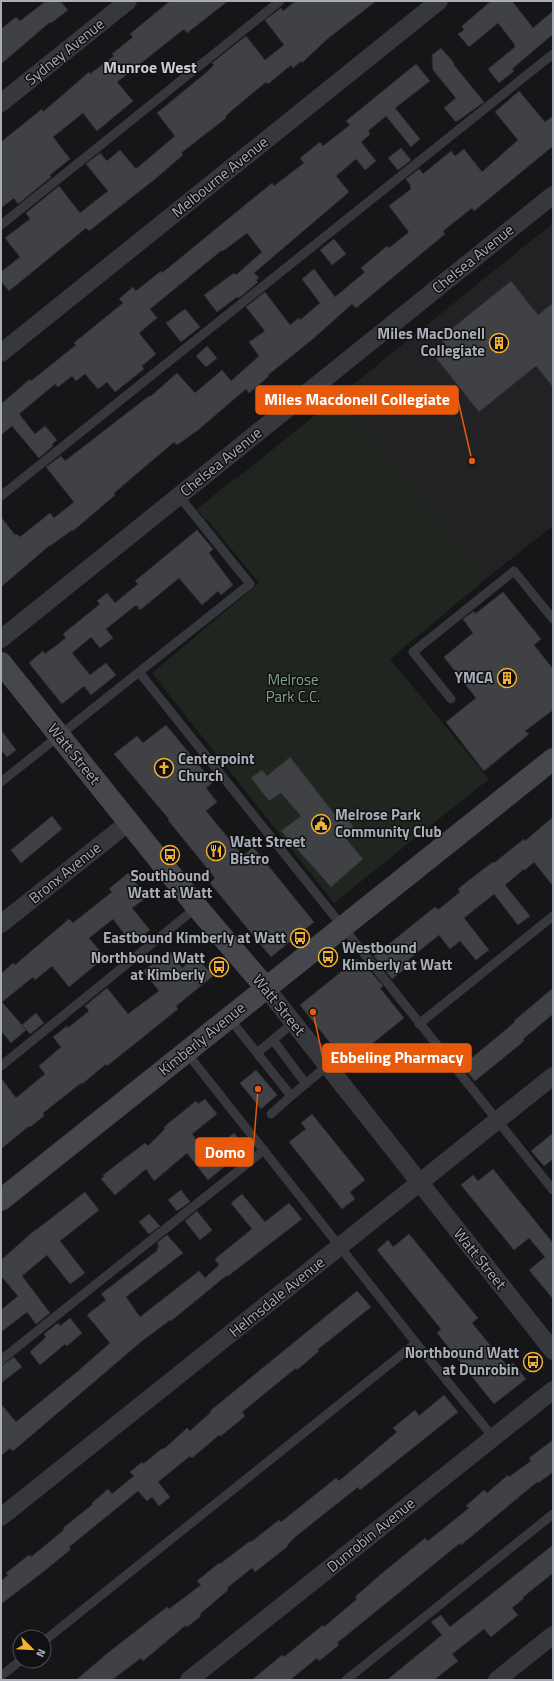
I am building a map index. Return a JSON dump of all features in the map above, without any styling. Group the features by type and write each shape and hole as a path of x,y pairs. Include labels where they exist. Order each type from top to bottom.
{"street":[{"name":"Sydney Avenue","path":"1,103 128,1"},
{"name":"Melbourne Avenue","path":"1,353 439,1"},
{"name":"Chelsea Avenue","path":"1,639 553,195"},
{"name":"Watt Street","path":"1,663 197,908 266,988 553,1351"},
{"name":"Kimberly Avenue","path":"1,1200 553,759"},
{"name":"Bronx Avenue","path":"1,924 129,822"},
{"name":"Helmsdale Avenue","path":"1,1517 553,1076"},
{"name":"Dunrobin Avenue","path":"189,1680 553,1390"},
{"path":"497,1680 553,1635"}],"lane":[{"path":"1,225 280,1"},
{"path":"1,496 553,54"},
{"path":"1,782 250,584 179,496"},
{"path":"451,700 413,652 514,570 553,619"},
{"path":"139,672 553,1190"},
{"path":"1,1066 197,908"},
{"path":"419,1024 553,916"},
{"path":"229,1018 291,1096"},
{"path":"257,1053 294,1023"},
{"path":"273,1040 306,1084"},
{"path":"186,1052 416,1343 493,1437"},
{"path":"271,1114 328,1066"},
{"path":"1,1360 264,1150"},
{"path":"52,1635 416,1343"},
{"path":"346,1680 553,1514"},
{"path":"1,1676 12,1667"}],"shaded area":[{"name":"Miles MacDonell Collegiate","path":"553,223 553,526 486,579 339,396"}],"green space":[{"name":"Melrose Park C.C.","path":"339,396 486,579 390,659 489,779 334,903 152,673 259,583 207,519 205,520 197,509"}],"building":[{"path":"46,1 60,1 68,10 51,23 50,22 1,64 1,29 16,17 20,21"},
{"path":"170,1 228,1 187,33 184,29 117,82 133,101 97,131 83,113 53,137 70,159 18,204 14,198 1,208 1,142 42,109 43,112 89,72 90,74 114,56 112,54 133,37 130,34"},
{"path":"296,1 376,1 326,40 302,63 301,61 293,68 291,65 268,84 266,82 231,111 225,117 226,118 181,153 183,155 155,179 89,231 86,228 9,291 1,281 1,272 20,257 5,238 30,219 26,213 59,186 80,213 108,191 86,164 100,153 107,161 120,150 136,169 175,136 157,113 208,71 214,65 212,63 246,36 265,60 284,45 265,20 281,8 283,11"},
{"path":"491,1 512,1 533,28 553,11 553,34 512,69 514,71 499,83 488,69 515,47 515,45 498,23 469,47 458,34 464,30 462,26"},
{"path":"441,48 484,102 456,122 444,108 456,98 433,70 432,55"},
{"path":"416,64 430,81 395,108 420,139 411,147 386,116 368,131 370,134 361,142 376,161 365,170 356,159 336,176 349,192 254,273 259,278 256,280 258,282 239,298 237,297 217,312 204,295 234,273 236,275 262,252 247,233 223,251 222,250 150,309 157,318 139,333 156,354 142,366 144,369 115,392 107,382 98,389 85,374 76,381 72,376 58,387 55,384 19,414 35,434 45,426 57,440 52,444 53,446 39,458 12,426 1,435 1,404 30,379 31,381 76,345 74,343 123,303 119,299 133,287 136,291 161,271 162,273 272,183 274,186 304,163 300,158 320,142 323,146 350,125 346,121"},
{"path":"519,91 545,122 553,116 553,146 474,211 472,208 443,231 445,234 356,308 352,304 249,393 246,389 198,430 177,445 174,442 114,493 115,495 73,531 72,530 50,545 1,587 1,517 15,535 17,534 20,537 50,513 54,518 74,502 46,467 61,456 65,461 149,396 150,397 177,373 195,393 222,370 231,381 259,356 249,342 265,331 246,307 265,292 290,325 299,318 300,320 320,303 302,279 314,269 335,297 365,272 361,268 387,246 389,248 409,232 389,206 411,189 411,186 406,179 419,169 423,174 451,151 455,156 464,149 482,172 518,140 495,112"},
{"path":"401,148 411,160 398,170 388,158"},
{"path":"334,239 346,254 332,265 320,250"},
{"name":"Miles MacDonell Collegiate","path":"511,281 538,315 553,303 553,387 536,366 479,412 436,358 448,348 440,338"},
{"path":"185,309 200,327 181,342 166,323"},
{"path":"207,346 217,358 206,367 196,356"},
{"path":"197,530 213,549 209,553 233,585 221,595 218,591 202,605 179,578 140,610 136,605 106,629 113,638 100,648 91,637 72,653 90,675 106,663 116,675 91,695 84,686 62,704 29,663 43,651 45,654 66,638 63,634 100,604 97,601 107,593 115,603 138,584 135,581"},
{"name":"YMCA","path":"503,592 541,639 534,645 553,669 553,710 525,731 529,734 484,771 446,722 476,698 444,657 473,633 463,619 474,611 475,614"},
{"path":"166,725 213,782 206,788 217,802 206,811 243,856 253,847 314,922 271,957 210,883 215,878 168,820 169,819 114,754 137,736 143,743"},
{"path":"1,730 16,750 7,757 1,750"},
{"name":"Melrose Park Community Club","path":"290,757 336,816 341,812 354,827 343,835 363,859 331,887 281,831 301,816 281,793 269,801 251,778 262,770 267,776"},
{"path":"52,816 62,829 21,863 11,850"},
{"path":"553,817 553,886 534,862 505,885 530,916 518,925 494,894 464,918 489,950 476,960 460,941 450,949 439,935 408,960 411,964 392,979 374,956 435,907 438,910 460,892 458,889 524,839 525,841"},
{"path":"128,873 147,897 132,908 150,930 132,944 113,919 89,938 105,957 69,987 52,966 35,980 33,977 2,1002 26,1030 11,1043 1,1031 1,974 13,963 15,965 69,919 73,923 112,892 109,889"},
{"path":"169,951 182,968 196,956 213,976 176,1006 178,1009 107,1066 106,1064 43,1113 44,1116 1,1149 1,1078 16,1098 45,1074 39,1066 61,1047 53,1037 67,1026 68,1028 89,1011 85,1006 107,988 128,1014 159,991 143,971"},
{"path":"357,959 362,965 364,964 383,986 380,988 404,1018 347,1064 300,1005"},
{"path":"553,988 553,1014 523,1039 524,1041 475,1081 462,1066"},
{"path":"36,1013 44,1023 30,1034 22,1025"},
{"path":"256,1070 277,1095 261,1109 240,1083"},
{"path":"205,1099 217,1114 192,1134 208,1154 234,1133 246,1149 208,1180 187,1153 154,1181 146,1169 115,1195 101,1179 104,1177 103,1175 145,1143 148,1146 165,1129 164,1127 196,1101 198,1104"},
{"path":"312,1114 365,1180 350,1192 355,1199 342,1209 289,1142 306,1129 301,1123"},
{"path":"553,1133 553,1159 544,1166 531,1151"},
{"path":"493,1169 553,1243 553,1299 529,1270 545,1257 529,1238 514,1250 461,1185 473,1175 478,1181"},
{"path":"181,1190 190,1202 177,1211 168,1200"},
{"path":"85,1192 99,1210 60,1241 85,1273 70,1284 47,1255 22,1276 50,1313 36,1324 27,1312 1,1332 1,1310 18,1296 1,1276 1,1260 35,1230"},
{"path":"242,1194 265,1222 289,1203 302,1219 228,1276 227,1275 171,1321 170,1320 142,1341 13,1451 10,1448 1,1456 1,1404 16,1422 110,1343 87,1315 106,1300 101,1294 158,1250 157,1249 159,1246 157,1243 167,1235 183,1253 126,1297 140,1317 199,1271 205,1278 219,1265 215,1259 252,1229 231,1203"},
{"path":"197,1211 212,1230 200,1240 185,1221"},
{"path":"149,1214 160,1226 149,1234 139,1222"},
{"path":"409,1234 478,1318 472,1323 508,1367 513,1363 526,1379 494,1404 437,1333 441,1329 377,1250 388,1240 393,1247"},
{"path":"357,1291 371,1307 317,1350 319,1351 297,1370 296,1368 242,1412 245,1416 221,1436 219,1435 192,1458 190,1456 158,1482 170,1497 159,1506 152,1497 147,1501 138,1491 69,1547 71,1549 1,1604 1,1581 8,1575 6,1573 29,1555 31,1557 64,1530 63,1528 93,1504 92,1503 108,1489 112,1494 134,1476 130,1472 142,1462 143,1464 163,1448 164,1449 187,1428 190,1431 211,1412 210,1411"},
{"path":"70,1318 82,1333 67,1346 65,1344 40,1365 30,1352 46,1337 44,1334 58,1323 60,1326"},
{"path":"14,1357 22,1367 1,1383 1,1366"},
{"path":"444,1395 458,1412 360,1490 358,1487 294,1538 287,1545 288,1546 255,1572 252,1568 227,1588 228,1590 200,1614 201,1616 187,1627 186,1625 143,1661 141,1658 112,1680 76,1680 167,1607 169,1609 201,1585 197,1581 219,1563 220,1564 250,1541 251,1542 279,1520 281,1522 336,1478 339,1481 397,1432 393,1428 415,1410 419,1416"},
{"path":"553,1440 553,1472 538,1483 537,1482 461,1545 460,1543 337,1643 339,1645 319,1661 317,1658 290,1680 252,1680 282,1655 284,1657 323,1625 324,1627 357,1599 355,1597 425,1538 428,1541 469,1508 466,1506 484,1490 487,1493 508,1475 509,1477 531,1461 529,1458"},
{"path":"553,1545 553,1573 523,1597 524,1598 512,1608 518,1615 491,1637 484,1629 452,1654 458,1661 434,1680 387,1680 442,1635 431,1622 441,1615 450,1627"}],"place":[{"name":"Miles MacDonell Collegiate","path":"499,343"},
{"name":"Miles Macdonell Collegiate","path":"472,461"},
{"name":"YMCA","path":"507,678"},
{"name":"Centerpoint Church","path":"164,768"},
{"name":"Melrose Park Community Club","path":"321,824"},
{"name":"Watt Street Bistro","path":"216,851"},
{"name":"Southbound Watt at Watt","path":"170,855"},
{"name":"Eastbound Kimberly at Watt","path":"300,938"},
{"name":"Westbound Kimberly at Watt","path":"328,957"},
{"name":"Northbound Watt at Kimberly","path":"219,967"},
{"name":"Ebbeling Pharmacy","path":"313,1012"},
{"name":"Domo","path":"258,1089"},
{"name":"Northbound Watt at Dunrobin","path":"533,1362"}],"district":[{"name":"Munroe West","path":"150,67"}]}
